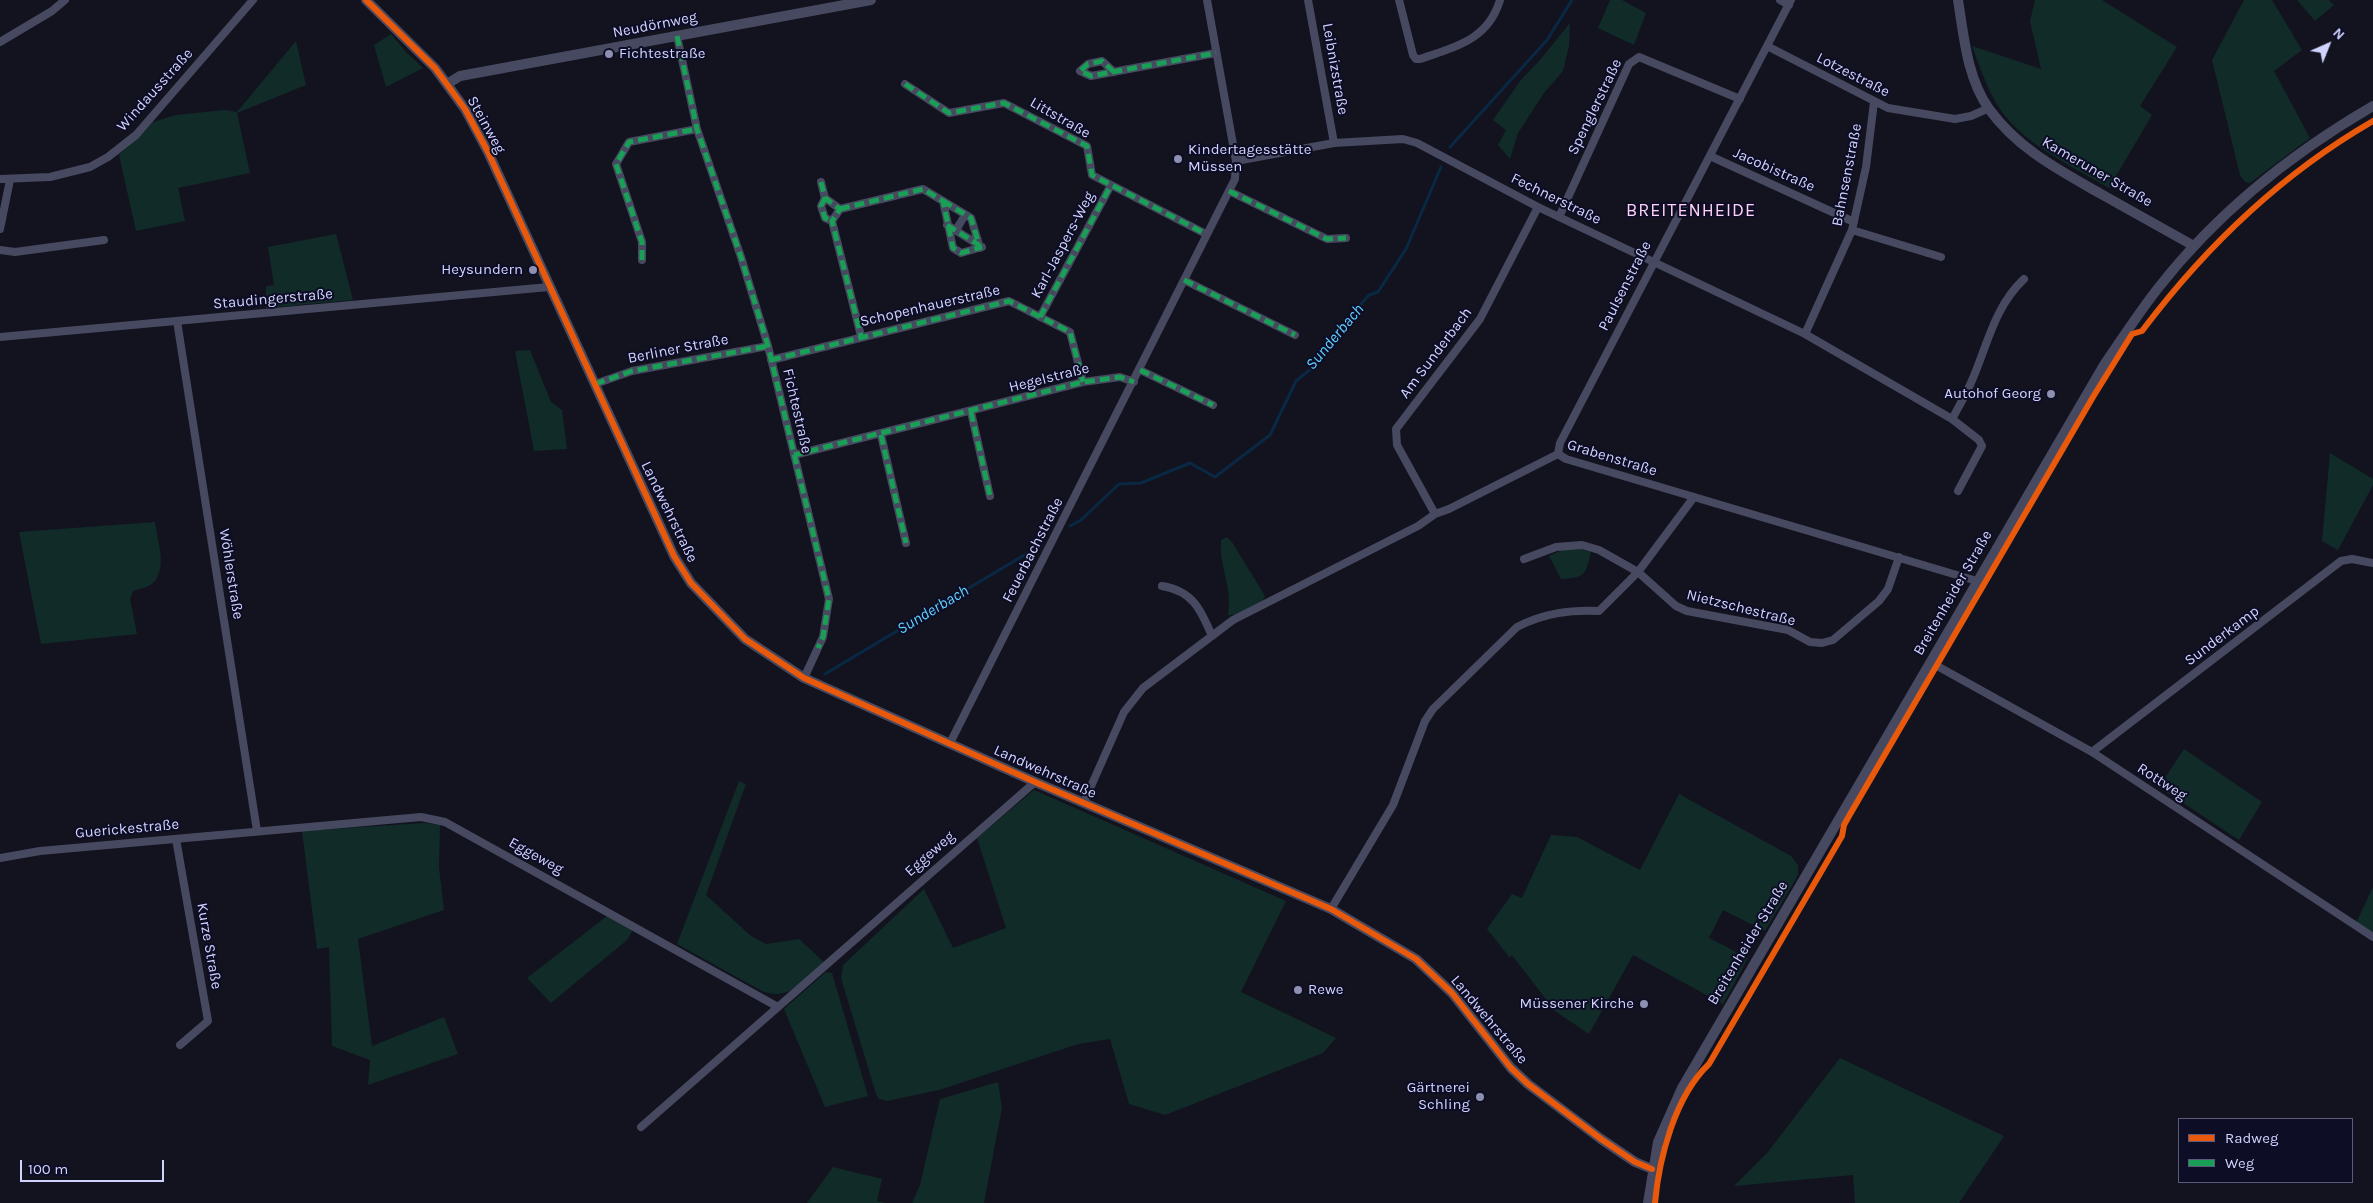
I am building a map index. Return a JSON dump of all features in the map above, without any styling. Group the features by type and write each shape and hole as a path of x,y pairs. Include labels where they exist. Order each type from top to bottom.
{"street":[{"path":"0,42 65,0"},
{"name":"Windausstraße","path":"0,179 50,177 90,167 108,157 136,135 253,0"},
{"name":"Steinweg","path":"366,0 435,68 465,109 488,152 549,287"},
{"name":"Neudörnweg","path":"447,84 460,76 871,0"},
{"name":"Feuerbachstraße","path":"950,743 1235,179 1236,161 1207,0"},
{"name":"Leibnizstraße","path":"1308,0 1334,143"},
{"path":"1399,0 1413,56 1416,59 1471,41 1492,19 1500,0"},
{"path":"1780,0 1790,2"},
{"name":"Kameruner Straße","path":"1958,0 1967,57 1988,108 2018,142 2047,163 2194,246"},
{"name":"Paulsenstraße","path":"1558,454 1560,443 1790,2"},
{"name":"Fichtestraße","path":"677,36 697,129 741,257 768,346 829,600 823,637 804,678"},
{"name":"Lotzestraße","path":"1767,46 1888,108 1955,119 1971,116 1988,108"},
{"path":"1114,72 1216,53"},
{"name":"Spenglerstraße","path":"1559,217 1628,64 1634,59 1639,57 1740,100"},
{"name":"Littstraße","path":"905,84 949,113 1004,103 1087,146 1092,175 1206,234"},
{"name":"Bahnsenstraße","path":"1805,334 1853,226 1866,167 1874,102"},
{"name":"Breitenheider Straße","path":"1648,1203 1652,1169 1658,1142 1682,1088 2104,365 2159,287 2194,246 2249,194 2284,165 2323,137 2373,106"},
{"path":"642,260 642,242 616,164 630,142 697,129"},
{"name":"Fechnerstraße","path":"1236,161 1334,143 1403,139 1416,143 1538,207 1805,334 1952,419 1979,440 1982,446 1958,491"},
{"name":"Jacobistraße","path":"1710,156 1853,226 1941,258"},
{"path":"0,230 10,180"},
{"path":"821,182 825,198 840,209"},
{"name":"Karl-Jaspers-Weg","path":"1040,317 1110,185"},
{"path":"860,336 832,221 840,209 923,189 971,218 980,247"},
{"path":"1229,191 1328,239 1346,238"},
{"path":"825,198 821,206 825,218 832,221"},
{"path":"943,201 946,224 953,248 961,253 980,247"},
{"name":"Am Sunderbach","path":"1435,514 1397,445 1396,429 1480,319 1538,207"},
{"path":"956,230 965,215"},
{"path":"946,224 980,247"},
{"path":"0,250 15,252 104,240"},
{"path":"1952,419 1971,384 1991,326 2012,290 2024,279"},
{"path":"1184,280 1295,335"},
{"name":"Staudingerstraße","path":"0,337 549,287"},
{"name":"Landwehrstraße","path":"549,287 664,536 691,583 745,640 804,678 1035,782 1331,909 1416,958 1452,993 1511,1068 1528,1084 1601,1139 1635,1162 1652,1169"},
{"name":"Schopenhauerstraße","path":"771,360 860,336 1009,301 1070,332 1083,382"},
{"name":"Wöhlerstraße","path":"177,321 257,831"},
{"name":"Berliner Straße","path":"595,384 632,371 768,346"},
{"path":"1140,370 1213,405"},
{"name":"Hegelstraße","path":"794,455 881,435 1083,382 1120,377 1134,382"},
{"path":"971,412 990,496"},
{"path":"881,435 906,543"},
{"name":"Grabenstraße","path":"1084,802 1124,712 1132,700 1143,688 1233,620 1418,526 1435,514 1449,509 1558,454 1566,459 1977,581"},
{"path":"1331,909 1393,805 1425,721 1433,709 1517,628 1534,619 1554,613 1599,611 1638,572 1694,497"},
{"name":"Nietzschestraße","path":"1524,559 1556,547 1582,545 1599,550 1638,572 1676,606 1687,611 1788,630 1810,642 1822,643 1832,640 1879,601 1888,589 1899,557"},
{"name":"Sunderkamp","path":"2092,752 2341,561 2352,559 2373,563"},
{"path":"1162,586 1178,589 1191,600 1201,611 1212,636"},
{"name":"Rottweg","path":"1930,662 2092,752 2373,937"},
{"name":"Eggeweg","path":"641,1127 1035,782"},
{"name":"Eggeweg","path":"257,831 421,817 445,822 778,1007"},
{"name":"Guerickestraße","path":"0,858 40,851 257,831"},
{"name":"Kurze Straße","path":"176,839 208,1021 180,1045"}],"green space":[{"path":"1610,0 1622,0 1646,13 1634,45 1598,28"},
{"path":"2035,0 2102,0 2177,47 2140,106 2152,115 2109,188 2062,162 2018,130 1996,103 1983,75 1972,46 2041,69 2030,21"},
{"path":"2244,0 2272,0 2302,50 2274,71 2310,138 2250,183 2245,182 2240,175 2212,60"},
{"path":"2297,0 2329,0 2334,5 2315,21"},
{"path":"1570,23 1569,46 1563,71 1544,93 1518,133 1510,159 1498,145 1506,130 1493,120 1520,81"},
{"path":"391,34 423,68 386,87 374,45"},
{"path":"296,41 306,85 237,113 250,173 178,188 185,221 136,231 119,155 153,122 176,115 225,110 237,112"},
{"path":"336,234 353,300 266,308 266,286 274,285 268,247"},
{"path":"530,350 551,402 562,410 567,449 534,451 515,351"},
{"path":"2330,453 2373,479 2373,485 2338,550 2322,541"},
{"path":"155,522 161,560 159,575 153,583 133,591 130,599 137,634 41,644 19,532"},
{"path":"1227,537 1265,596 1260,604 1250,610 1228,615 1229,596 1221,550 1221,540"},
{"path":"1577,548 1591,552 1585,571 1580,576 1561,579 1549,556 1562,550"},
{"path":"2184,749 2262,802 2239,840 2159,787"},
{"path":"739,781 746,784 706,895 751,936 766,944 799,939 824,962 803,982 781,994 762,991 677,944"},
{"path":"1034,790 1286,901 1241,992 1336,1038 1323,1053 1165,1115 1129,1104 1110,1039 1078,1044 939,1090 887,1101 879,1099 841,978 843,965 924,889 953,948 1006,928 977,838"},
{"path":"1679,794 1791,856 1798,865 1798,875 1765,931 1723,910 1709,938 1748,958 1723,1004 1633,955 1589,1034 1555,1011 1512,955 1510,958 1487,929 1512,894 1522,898 1551,835 1577,837 1640,870"},
{"path":"424,823 440,825 439,867 444,910 358,939 372,1046 444,1017 458,1054 368,1085 370,1060 332,1046 329,947 317,949 302,831"},
{"path":"2373,887 2373,934 2356,923"},
{"path":"607,916 633,930 627,940 551,1003 527,978"},
{"path":"826,972 832,973 868,1096 825,1107 784,1009"},
{"path":"1840,1058 2004,1136 1959,1203 1855,1203 1853,1175 1734,1186 1767,1153"},
{"path":"998,1082 1002,1108 984,1203 912,1203 920,1185 940,1099"},
{"path":"833,1167 882,1179 877,1201 886,1203 807,1203"}],"waterway":[{"name":"Sunderbach","path":"1450,147 1547,40 1572,0"},
{"name":"Sunderbach","path":"1070,526 1081,520 1119,484 1141,483 1190,463 1215,477 1270,435 1296,381 1317,364 1353,313 1369,295 1378,292 1406,249 1441,167"},
{"name":"Sunderbach","path":"825,674 1041,545"}],"marked path":[{"path":"677,36 697,129 741,257 768,346 829,599 823,637 818,648"},
{"path":"1114,72 1102,61 1088,64 1080,71 1091,76 1216,53"},
{"path":"905,84 949,113 1004,103 1087,146 1092,175 1206,234"},
{"path":"642,260 642,242 616,164 629,142 697,129"},
{"path":"821,182 825,198 840,209 832,221 861,336"},
{"path":"1040,317 1111,185"},
{"path":"840,209 923,189 943,201 953,248 961,253 982,247"},
{"path":"1229,191 1327,239 1346,238"},
{"path":"825,198 821,206 825,218 832,221"},
{"path":"943,201 971,218 980,248"},
{"path":"947,225 979,245"},
{"path":"1184,280 1295,335"},
{"path":"771,360 1009,301 1070,332 1083,382"},
{"path":"595,384 632,371 768,346"},
{"path":"1140,370 1213,405"},
{"path":"794,455 1083,382 1120,377 1134,382"},
{"path":"971,412 990,496"},
{"path":"881,435 906,543"}],"cycle path":[{"path":"366,0 435,68 465,109 488,152 674,556 691,583 745,639 804,678 1035,782 1331,909 1416,959 1452,993 1511,1068 1528,1084 1601,1139 1635,1162 1652,1169"},
{"path":"1655,1203 1660,1167 1665,1148 1678,1110 1687,1093 1697,1077 1709,1064 1842,836 1844,825 1849,816 2093,397 2132,334 2142,331 2192,270 2219,241 2276,188 2307,164 2373,121"}],"place":[{"name":"Fichtestraße","path":"609,54"},
{"name":"Kindertagesstätte Müssen","path":"1178,159"},
{"name":"Heysundern","path":"533,270"},
{"name":"Autohof Georg","path":"2051,394"},
{"name":"Rewe","path":"1298,990"},
{"name":"Müssener Kirche","path":"1644,1004"},
{"name":"Gärtnerei Schling","path":"1480,1097"}],"district":[{"name":"BREITENHEIDE","path":"1691,211"}]}
